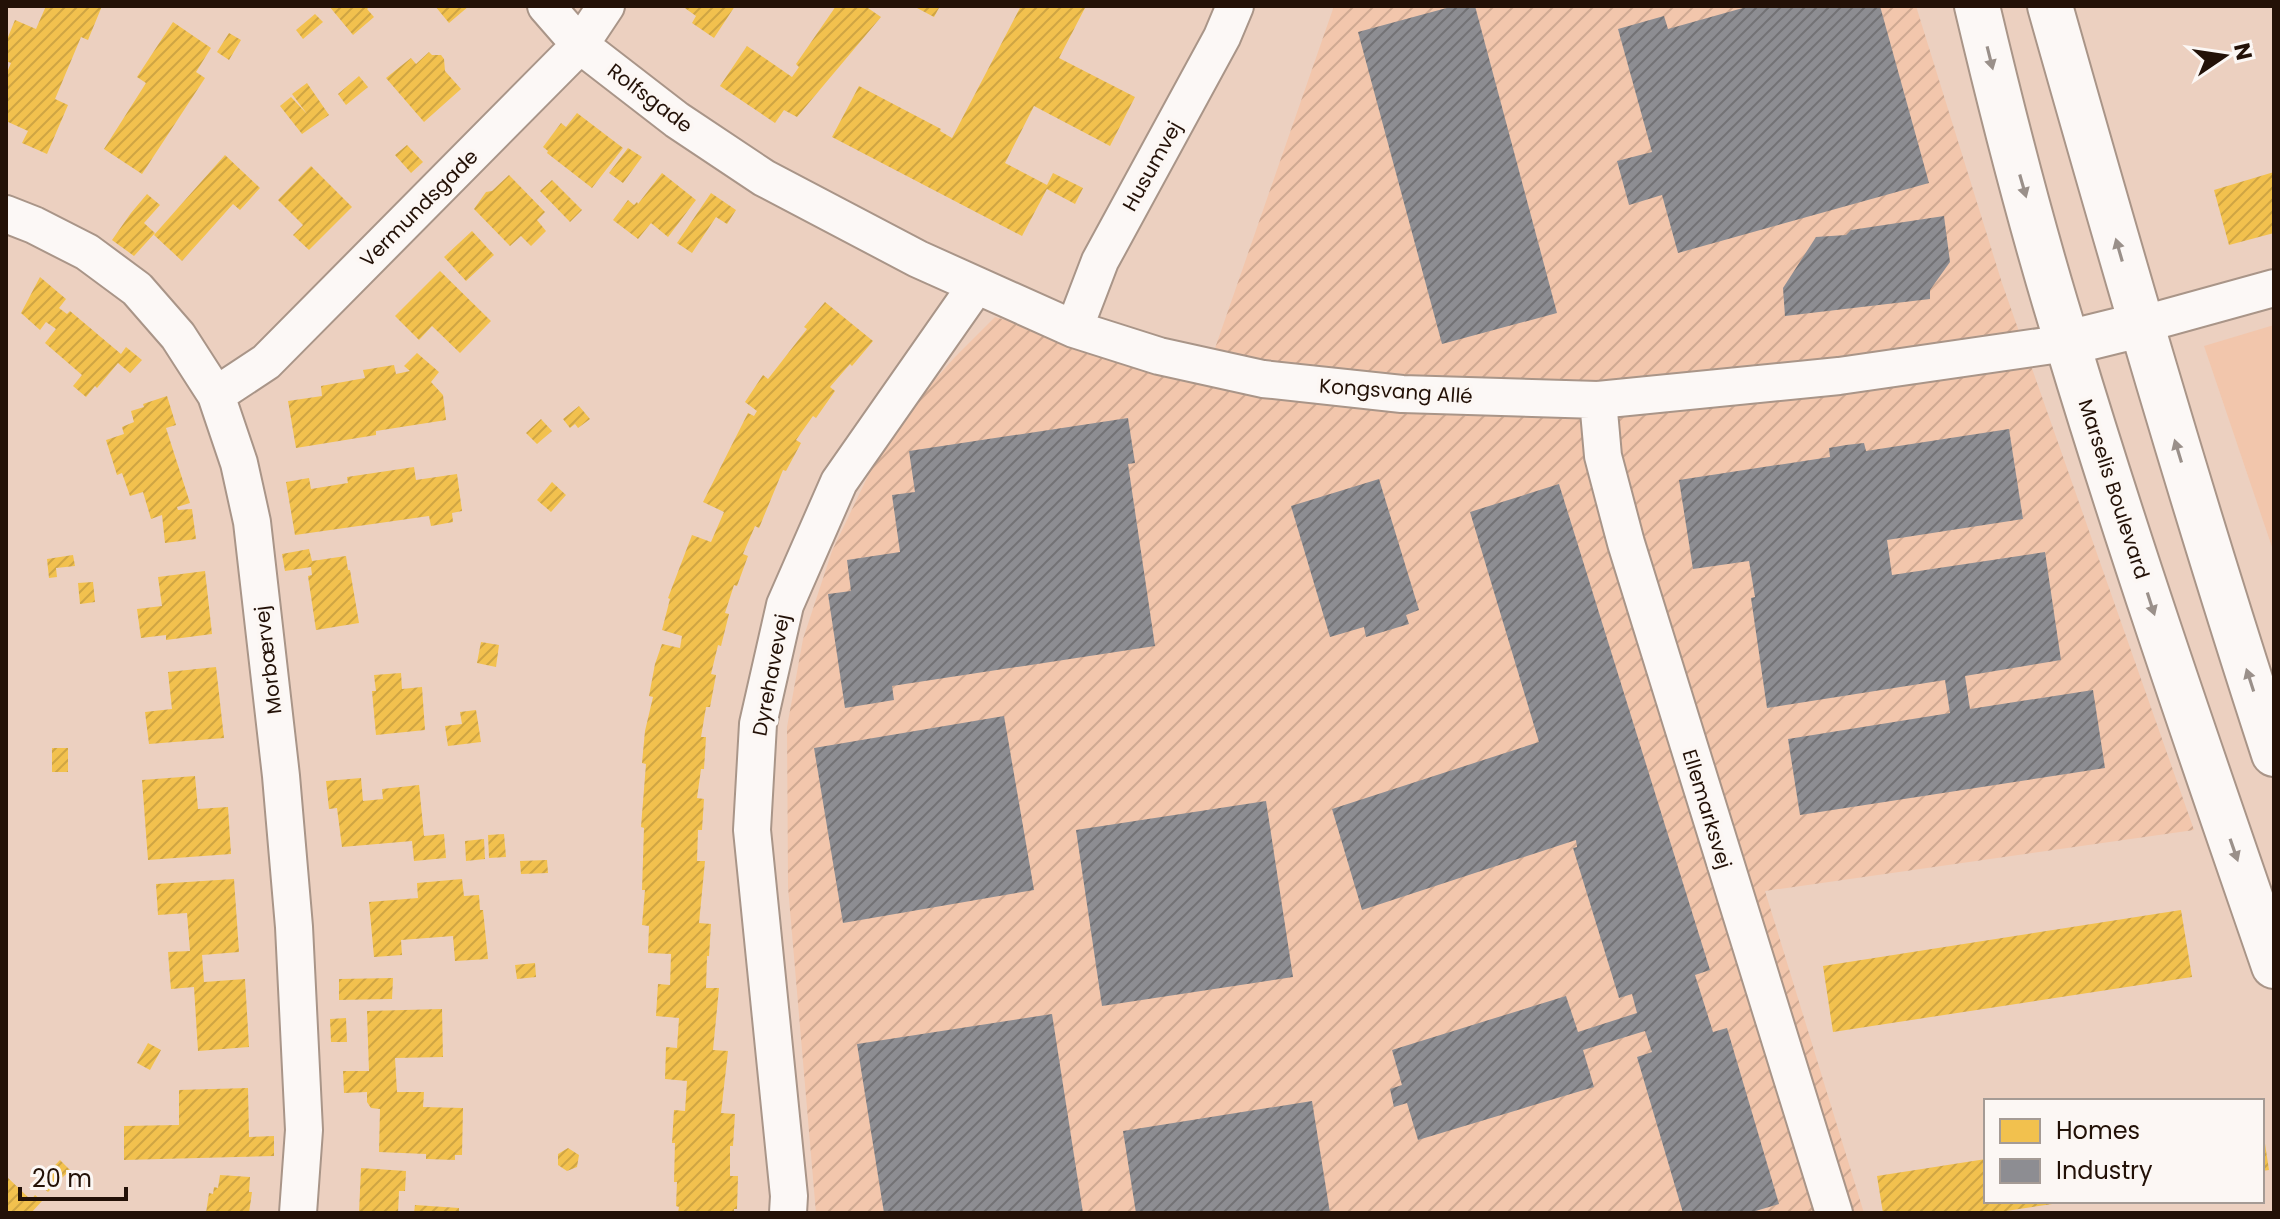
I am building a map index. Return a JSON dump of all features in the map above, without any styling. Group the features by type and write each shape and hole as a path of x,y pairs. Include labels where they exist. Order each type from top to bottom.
{"main road":[{"name":"Marselis Boulevard","path":"1977,6 2002,111 2067,343 2164,647 2274,966"},
{"path":"2050,6 2140,325 2274,754"},
{"path":"2067,343 2140,325"}],"street":[{"name":"Rolfsgade","path":"546,6 580,45 677,120 764,178"},
{"name":"Vermundsgade","path":"216,395 266,362 580,45 606,6"},
{"name":"Husumvej","path":"1074,329 1100,261 1222,37 1235,6"},
{"name":"Kongsvang Allé","path":"764,178 918,259 1074,329 1159,356 1263,379 1402,394 1598,400 1839,376 2067,343"},
{"name":"Morbærvej","path":"6,214 87,252 137,289 178,336 216,395 239,463 252,522 281,776 294,927 304,1130 298,1213"},
{"name":"Dyrehavevej","path":"788,1213 789,1196 752,830 758,724 785,605 839,482 976,286"},
{"path":"2140,325 2274,288"},
{"name":"Ellemarksvej","path":"1598,400 1603,456 1626,543 1834,1213"}],"shaded area":[{"path":"1334,6 1916,6 2002,283 2194,830 1765,891 1864,1213 816,1213 788,887 787,727 803,639 832,551 890,430 995,317 1205,377"},
{"path":"2274,325 2274,553 2204,346"}],"building: Homes":[{"path":"46,6 102,6 88,40 81,37 55,99 68,105 47,154 22,143 28,131 6,121 6,75 11,63 6,61 6,42 15,20 36,29"},
{"path":"329,6 370,6 367,9 374,17 353,35"},
{"path":"435,6 469,6 449,23"},
{"path":"682,6 735,6 714,38 692,23 696,16"},
{"path":"836,6 865,6 881,17 797,117 784,110 775,123 720,86 747,46 792,77 799,67 796,64"},
{"path":"918,6 940,6 934,17"},
{"path":"1021,6 1086,6 1059,58 1135,97 1110,146 1034,106 1005,163 1047,185 1053,173 1083,188 1075,204 1047,189 1022,236 832,137 859,86 941,129 952,138"},
{"path":"315,14 323,22 303,39 296,30"},
{"path":"173,22 211,48 196,72 205,78 142,174 104,149 146,83 137,77"},
{"path":"229,33 241,40 229,60 217,52"},
{"path":"429,52 441,55 445,71 461,89 424,122 386,78 411,58 416,64"},
{"path":"359,76 368,87 346,105 338,94"},
{"path":"307,83 329,115 302,134 280,106 291,97 307,114 292,94"},
{"path":"577,113 623,148 592,188 543,147 561,123 566,127"},
{"path":"407,145 423,162 411,173 395,155"},
{"path":"628,148 642,157 623,183 609,173"},
{"path":"225,155 260,188 240,210 233,204 182,261 154,235"},
{"path":"311,166 352,207 309,250 293,235 303,225 278,200"},
{"path":"2274,172 2274,233 2229,245 2214,190"},
{"path":"662,173 696,200 668,237 651,223 638,239 613,220 628,200 634,205 638,204"},
{"path":"509,175 545,212 537,220 546,231 531,246 521,236 510,246 474,209 486,192 492,191"},
{"path":"552,180 582,210 570,222 540,191"},
{"path":"711,193 736,210 727,224 716,217 692,253 677,243"},
{"path":"147,194 160,205 144,223 155,233 134,256 112,240"},
{"path":"472,231 494,255 466,281 444,257"},
{"path":"440,271 491,321 460,353 432,326 419,340 395,316"},
{"path":"40,277 66,299 59,308 67,314 70,311 121,354 126,347 142,360 130,373 118,363 86,397 73,386 82,375 45,343 56,329 46,322 40,330 21,313"},
{"path":"825,302 873,341 830,387 835,391 796,440 801,443 786,471 783,470 759,528 755,526 743,554 748,556 725,613 729,614 711,674 716,675 701,737 706,737 704,769 701,769 697,798 704,799 702,830 698,830 697,861 705,861 699,923 711,924 706,988 719,988 713,1050 728,1051 721,1113 735,1114 733,1146 730,1146 730,1176 738,1176 737,1209 734,1213 678,1213 677,1182 674,1182 675,1143 672,1143 674,1110 685,1111 687,1081 665,1079 666,1047 677,1048 679,1018 656,1016 658,984 670,985 671,954 648,953 649,926 642,925 645,890 642,890 644,828 641,827 646,764 642,763 653,697 649,696 662,644 680,648 682,636 662,630 668,598 692,535 711,542 724,512 703,502 748,413 754,416 757,411 745,402 763,375 768,379"},
{"path":"417,353 439,372 431,382 443,395 446,420 296,448 288,401 322,396 321,386 365,378 363,370 394,365 396,374 410,371 404,366"},
{"path":"167,396 176,425 166,428 190,503 177,507 178,510 192,509 196,539 165,543 162,515 151,519 143,492 130,496 122,473 117,475 106,440 124,434 122,427 134,422 131,411"},
{"path":"579,406 590,419 578,428 575,424 570,428 563,419"},
{"path":"541,419 552,431 537,444 526,433"},
{"path":"414,467 416,480 457,474 462,511 452,513 453,522 431,526 429,516 295,535 286,482 309,478 311,489 348,483 347,477"},
{"path":"552,482 566,495 551,512 537,500"},
{"path":"309,549 312,561 346,556 359,623 316,630 308,576 312,575 311,567 285,571 282,554"},
{"path":"73,555 75,566 56,568 57,577 49,578 47,559"},
{"path":"205,571 212,634 166,640 166,635 141,638 137,609 162,606 158,577"},
{"path":"93,582 95,602 80,604 78,583"},
{"path":"481,642 499,645 496,667 477,663"},
{"path":"216,667 224,738 149,744 145,712 172,709 168,672"},
{"path":"401,673 402,689 422,687 425,730 376,735 372,691 376,691 374,675"},
{"path":"476,710 481,742 448,746 445,726 462,724 460,712"},
{"path":"52,748 68,748 68,772 52,772"},
{"path":"195,776 198,809 228,807 231,854 148,860 142,780"},
{"path":"361,778 363,801 383,799 382,789 419,785 424,836 444,834 446,858 414,861 412,841 342,847 337,808 329,809 326,781"},
{"path":"504,834 506,857 489,858 488,835"},
{"path":"484,839 485,859 466,861 465,841"},
{"path":"547,860 548,873 521,874 520,861"},
{"path":"234,879 239,952 202,955 204,982 245,979 249,1047 198,1051 194,987 171,989 168,952 190,951 187,913 158,915 156,884"},
{"path":"462,879 464,896 479,895 488,959 455,961 453,936 401,940 402,955 374,957 369,902 418,898 417,883"},
{"path":"2181,910 2192,977 1833,1032 1823,966"},
{"path":"535,963 536,977 517,979 515,965"},
{"path":"393,978 392,999 339,1000 339,979"},
{"path":"442,1009 443,1057 395,1058 397,1092 424,1092 423,1107 463,1108 462,1155 455,1155 455,1160 426,1159 426,1154 379,1152 380,1109 371,1108 367,1102 367,1092 344,1093 343,1071 369,1071 367,1011"},
{"path":"346,1018 347,1042 331,1042 330,1019"},
{"path":"148,1043 161,1050 150,1070 137,1063"},
{"path":"248,1088 249,1137 274,1136 274,1156 124,1160 124,1126 179,1125 179,1090"},
{"path":"2264,1137 2269,1170 2264,1171"},
{"path":"568,1148 579,1155 577,1167 567,1171 558,1165 558,1154"},
{"path":"1984,1159 1984,1203 2059,1203 1993,1213 1883,1213 1877,1176"},
{"path":"60,1160 70,1170 48,1192 38,1183"},
{"path":"361,1168 406,1171 405,1191 399,1191 398,1213 359,1213"},
{"path":"220,1175 250,1177 249,1192 252,1192 249,1213 206,1213 209,1193 213,1194 214,1187 218,1188"},
{"path":"6,1176 31,1200 35,1195 42,1201 31,1213 6,1213"},
{"path":"415,1205 459,1208 459,1213 414,1213"}],"building: Industry":[{"path":"1454,6 1475,6 1557,313 1442,344 1358,32"},
{"path":"1750,6 1880,6 1929,183 1678,253 1662,195 1629,205 1617,161 1652,152 1618,29 1664,16 1668,29"},
{"path":"1944,216 1950,262 1930,290 1930,299 1785,316 1783,288 1816,237 1846,235 1851,230"},
{"path":"1128,418 1135,463 1128,464 1155,646 892,686 894,700 845,708 828,594 851,591 847,560 900,552 892,495 915,492 909,451"},
{"path":"2009,429 2023,519 1887,540 1892,575 2045,552 2061,660 1965,676 1970,709 2093,690 2105,768 1800,815 1788,739 1950,713 1945,680 1767,708 1751,598 1755,597 1749,561 1693,569 1679,480 1830,457 1829,448 1846,445 1864,443 1866,451"},
{"path":"1379,479 1419,610 1406,615 1409,624 1366,637 1364,627 1330,637 1291,506"},
{"path":"1559,484 1710,970 1695,975 1713,1032 1727,1028 1779,1204 1749,1213 1683,1213 1637,1057 1652,1052 1645,1031 1583,1050 1594,1087 1418,1140 1407,1103 1394,1107 1390,1089 1402,1085 1392,1050 1566,996 1578,1032 1637,1013 1632,994 1619,998 1573,848 1577,847 1576,840 1362,910 1332,809 1539,742 1470,512"},
{"path":"1004,716 1034,890 843,923 814,748"},
{"path":"1266,801 1293,977 1102,1006 1076,830"},
{"path":"1052,1014 1083,1213 884,1213 857,1044"},
{"path":"1312,1101 1330,1213 1136,1213 1123,1131"}]}
